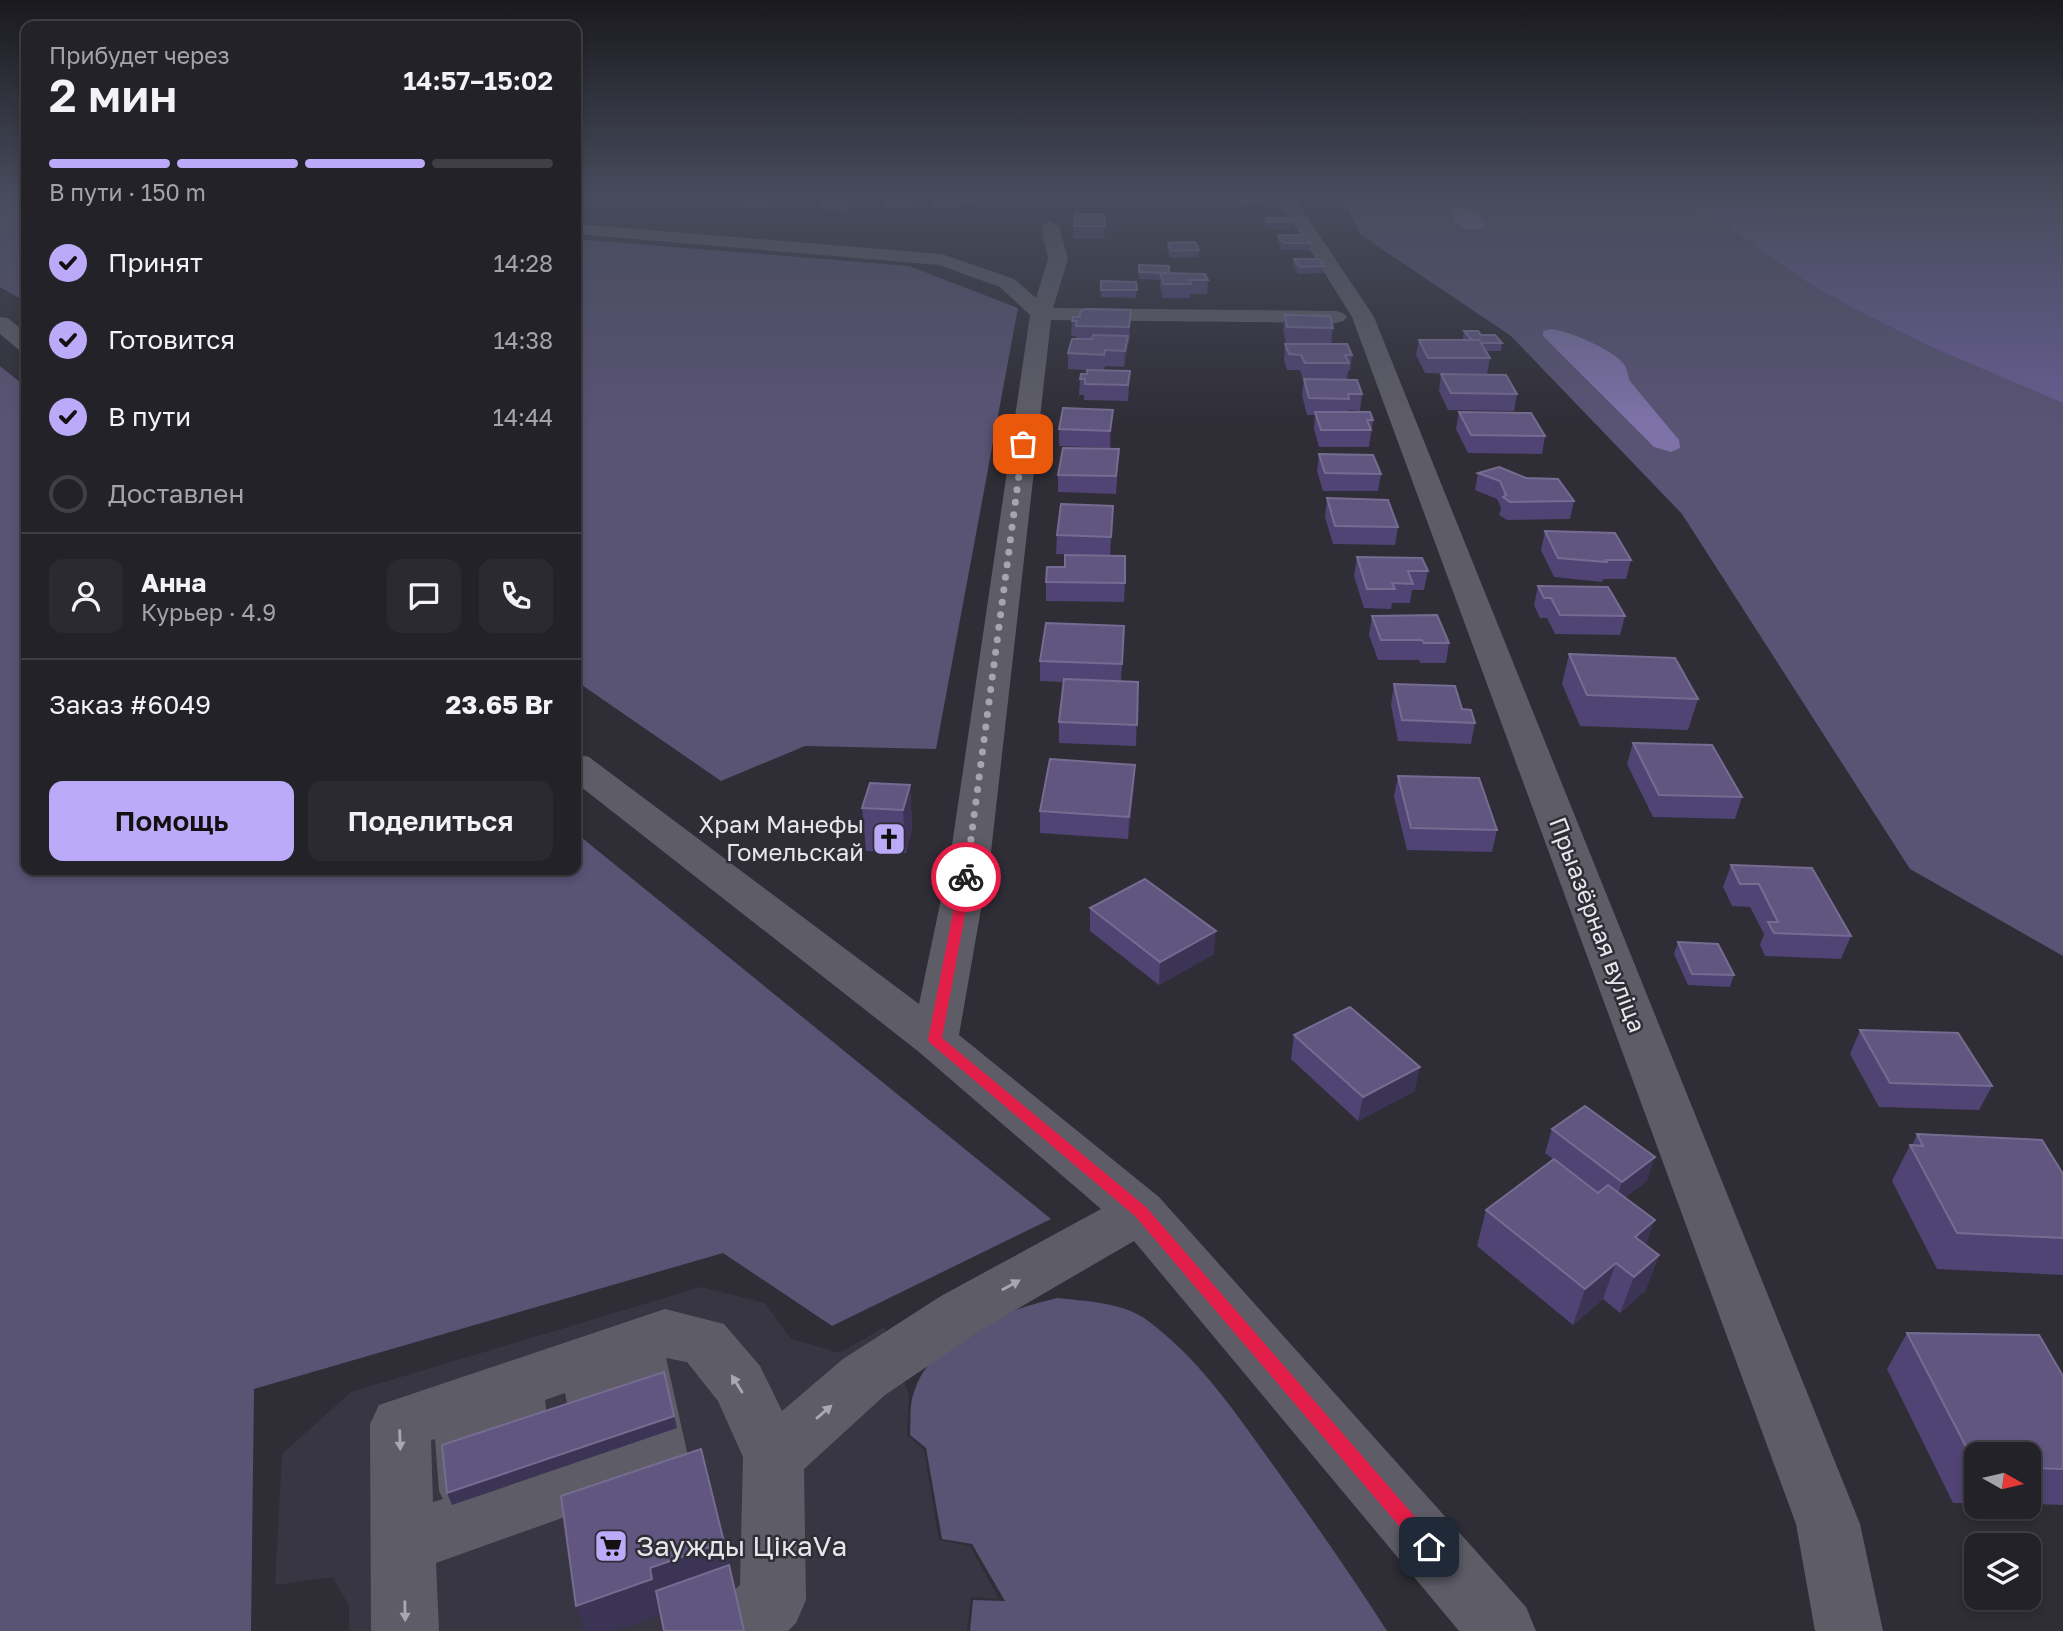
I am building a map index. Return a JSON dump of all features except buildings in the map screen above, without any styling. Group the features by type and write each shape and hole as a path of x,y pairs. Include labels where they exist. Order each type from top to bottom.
{"street":[{"path":"979,273 1007,283 1041,314 1363,317"},
{"path":"935,1040 971,852 1041,314 1054,273"},
{"name":"Прыазёрная вуліца","path":"1335,273 1363,317 1828,1524 1849,1631"},
{"path":"0,323 21,340"},
{"path":"581,769 935,1040 1140,1212 1502,1631"},
{"path":"773,1457 875,1370 961,1313 1140,1212"},
{"path":"405,1631 405,1543 400,1424 665,1334 704,1341 738,1384 773,1457 773,1600 743,1627"},
{"path":"405,1543 658,1456 612,1351"},
{"path":"487,1393 500,1509"}],"shaded area":[{"path":"0,273 21,273 21,299 0,287"},
{"path":"581,273 927,273 1018,308 936,749 805,746 721,781 581,684"},
{"path":"1418,273 2063,273 2063,956 1910,869 1682,514 1511,336"},
{"path":"1794,273 2063,273 2063,403 1936,349"},
{"path":"1551,329 1590,342 1618,358 1625,366 1629,380 1679,440 1680,448 1671,452 1654,447 1543,336 1543,331"},
{"path":"0,366 21,383 21,875 581,875 581,837 1051,1219 832,1326 723,1253 254,1389 251,1631 0,1631"},
{"path":"701,1287 765,1303 791,1339 840,1353 884,1327 909,1394 907,1435 924,1450 939,1540 970,1546 999,1599 971,1597 967,1631 349,1631 349,1606 333,1577 275,1585 282,1454 351,1392"},
{"path":"1057,1298 1102,1303 1134,1313 1164,1333 1182,1350 1247,1428 1333,1549 1387,1631 970,1631 973,1600 1005,1601 972,1544 942,1539 926,1448 910,1435 912,1397 923,1373 936,1356 953,1341 994,1319"}],"way so far":[{"path":"966,877 1023,444"}],"place":[{"name":"Храм Манефы Гомельскай","path":"889,839"},
{"name":"Заужды ЦікаVа","path":"611,1546"}],"route":[{"path":"966,877 935,1040 1140,1212 1429,1547"}]}
